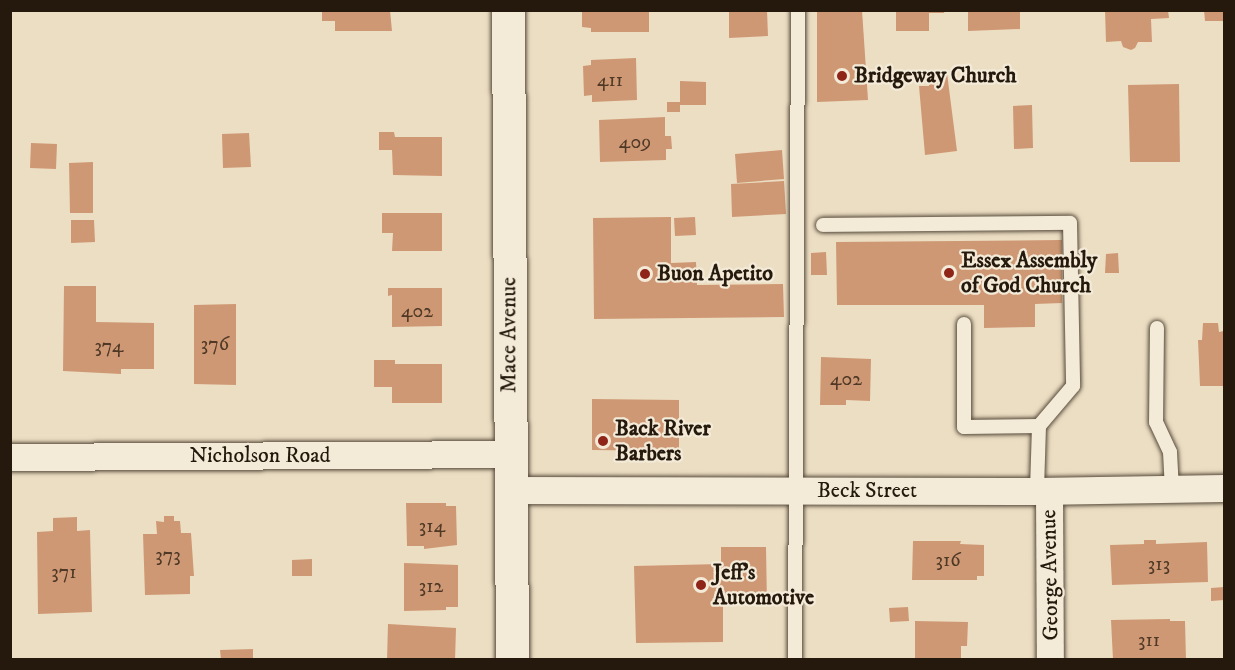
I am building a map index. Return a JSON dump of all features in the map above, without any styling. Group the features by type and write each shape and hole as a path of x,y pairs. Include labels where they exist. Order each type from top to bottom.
{"main road":[{"name":"Mace Avenue","path":"508,10 512,660"}],"street":[{"name":"Nicholson Road","path":"10,457 510,454"},
{"name":"Beck Street","path":"510,490 1043,491 1224,488"},
{"name":"George Avenue","path":"1043,491 1050,660"}],"lane":[{"path":"795,660 798,10"},
{"path":"824,225 1070,223 1073,386 1039,426 1043,491"},
{"path":"964,324 964,427 1039,426"},
{"path":"1157,328 1156,422 1170,452 1172,489"}],"building":[{"path":"322,10 390,10 392,31 335,31 335,21 322,21"},
{"path":"582,10 649,10 649,32 591,32 591,28 582,27"},
{"path":"729,10 767,10 768,36 729,38"},
{"name":"Bridgeway Church","path":"817,10 862,10 868,100 817,102"},
{"path":"896,10 945,10 944,13 929,13 929,31 896,31"},
{"path":"968,10 1020,10 1020,29 968,31"},
{"path":"1105,10 1168,10 1169,18 1151,19 1152,42 1138,42 1131,50 1123,47 1121,41 1106,42"},
{"path":"1204,10 1224,10 1224,21 1205,21"},
{"path":"636,58 637,100 592,102 592,95 584,96 583,66 591,65 591,60"},
{"path":"947,73 957,151 925,155 919,86 929,86 928,76"},
{"path":"680,81 706,82 706,105 680,105 680,112 667,112 667,102 680,102"},
{"path":"1179,84 1180,162 1130,162 1128,85"},
{"path":"1032,105 1033,148 1014,149 1013,106"},
{"path":"665,117 665,136 671,136 672,149 666,149 666,160 600,162 599,120"},
{"path":"379,132 394,132 395,137 442,137 442,176 393,175 392,150 379,150"},
{"path":"249,133 251,167 223,168 222,134"},
{"path":"31,143 57,144 56,169 30,168"},
{"path":"782,150 784,179 737,183 735,154"},
{"path":"93,162 93,213 70,213 69,163"},
{"path":"784,181 786,214 732,217 731,184"},
{"path":"382,213 442,213 442,251 392,251 393,233 382,233"},
{"name":"Buon Apetito","path":"671,217 671,263 696,262 697,285 783,284 784,317 594,319 593,218"},
{"path":"695,217 696,235 675,236 674,218"},
{"path":"71,220 94,220 95,242 71,243"},
{"name":"Essex Assembly of God Church","path":"1062,240 1062,303 1035,304 1035,327 984,328 984,305 837,305 836,242"},
{"path":"826,252 827,275 811,275 811,253"},
{"path":"1118,253 1119,273 1105,273 1106,254"},
{"path":"64,286 96,286 96,322 154,323 154,369 121,369 121,374 63,371"},
{"path":"388,288 442,288 442,326 392,327 392,295 388,296"},
{"path":"236,304 236,385 194,384 194,305"},
{"path":"1203,323 1218,323 1219,332 1224,331 1224,386 1200,386 1198,340 1202,340"},
{"path":"821,357 871,359 870,401 846,400 846,405 820,405"},
{"path":"374,360 395,360 395,364 442,364 442,403 392,403 392,387 374,387"},
{"path":"592,399 679,400 679,451 592,450"},
{"path":"406,503 446,503 446,506 456,506 457,545 424,549 424,546 407,546"},
{"path":"164,516 174,516 174,521 180,521 181,533 191,533 194,576 190,576 190,594 145,595 143,534 157,534 156,521 164,522"},
{"path":"77,517 77,531 90,530 92,612 38,614 37,532 53,531 53,518"},
{"path":"1144,540 1156,540 1156,544 1207,542 1208,582 1112,585 1110,545 1144,544"},
{"path":"913,541 961,541 960,544 984,545 984,576 977,576 977,580 912,580"},
{"name":"Jeff’s Automotive","path":"721,547 766,547 767,605 723,605 723,642 636,643 634,566 721,564"},
{"path":"312,559 312,576 292,576 292,560"},
{"path":"404,563 458,565 458,607 446,607 446,610 404,611"},
{"path":"1224,587 1224,600 1211,601 1211,588"},
{"path":"908,607 909,621 890,622 889,608"},
{"path":"1170,619 1170,621 1185,621 1186,660 1113,660 1111,620"},
{"path":"915,621 968,622 967,646 961,646 961,660 915,660"},
{"path":"388,624 456,628 455,660 387,660"},
{"path":"253,649 253,660 221,660 220,650"}],"place":[{"name":"Bridgeway Church","path":"842,76"},
{"name":"Essex Assembly of God Church","path":"949,273"},
{"name":"Buon Apetito","path":"645,274"},
{"name":"Back River Barbers","path":"603,441"},
{"name":"Jeff’s Automotive","path":"701,585"}]}
